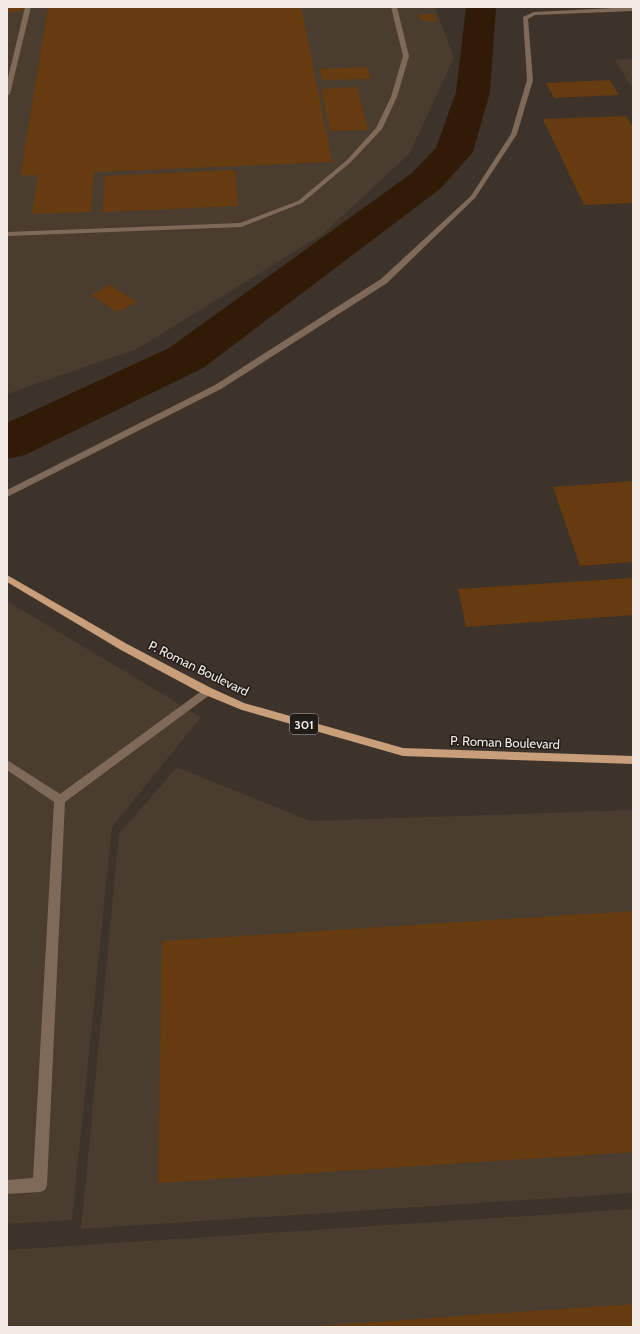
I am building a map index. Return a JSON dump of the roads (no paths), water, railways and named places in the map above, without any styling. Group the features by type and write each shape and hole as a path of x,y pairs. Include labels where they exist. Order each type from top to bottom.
{"main road":[{"name":"P. Roman Boulevard","path":"7,578 124,647 207,691 242,706 403,752 633,760"}],"lane":[{"path":"7,94 28,7"},
{"path":"7,234 241,225 300,202 349,161 379,129 394,97 406,56 394,7"},
{"path":"7,494 218,387 384,281 473,197 514,134 530,80 525,18 534,14 633,9"},
{"path":"60,800 207,691"},
{"path":"7,764 60,800"},
{"path":"7,1187 40,1185 60,800"}],"waterway":[{"path":"7,443 186,358 426,181 454,152 473,92 481,7"}]}
